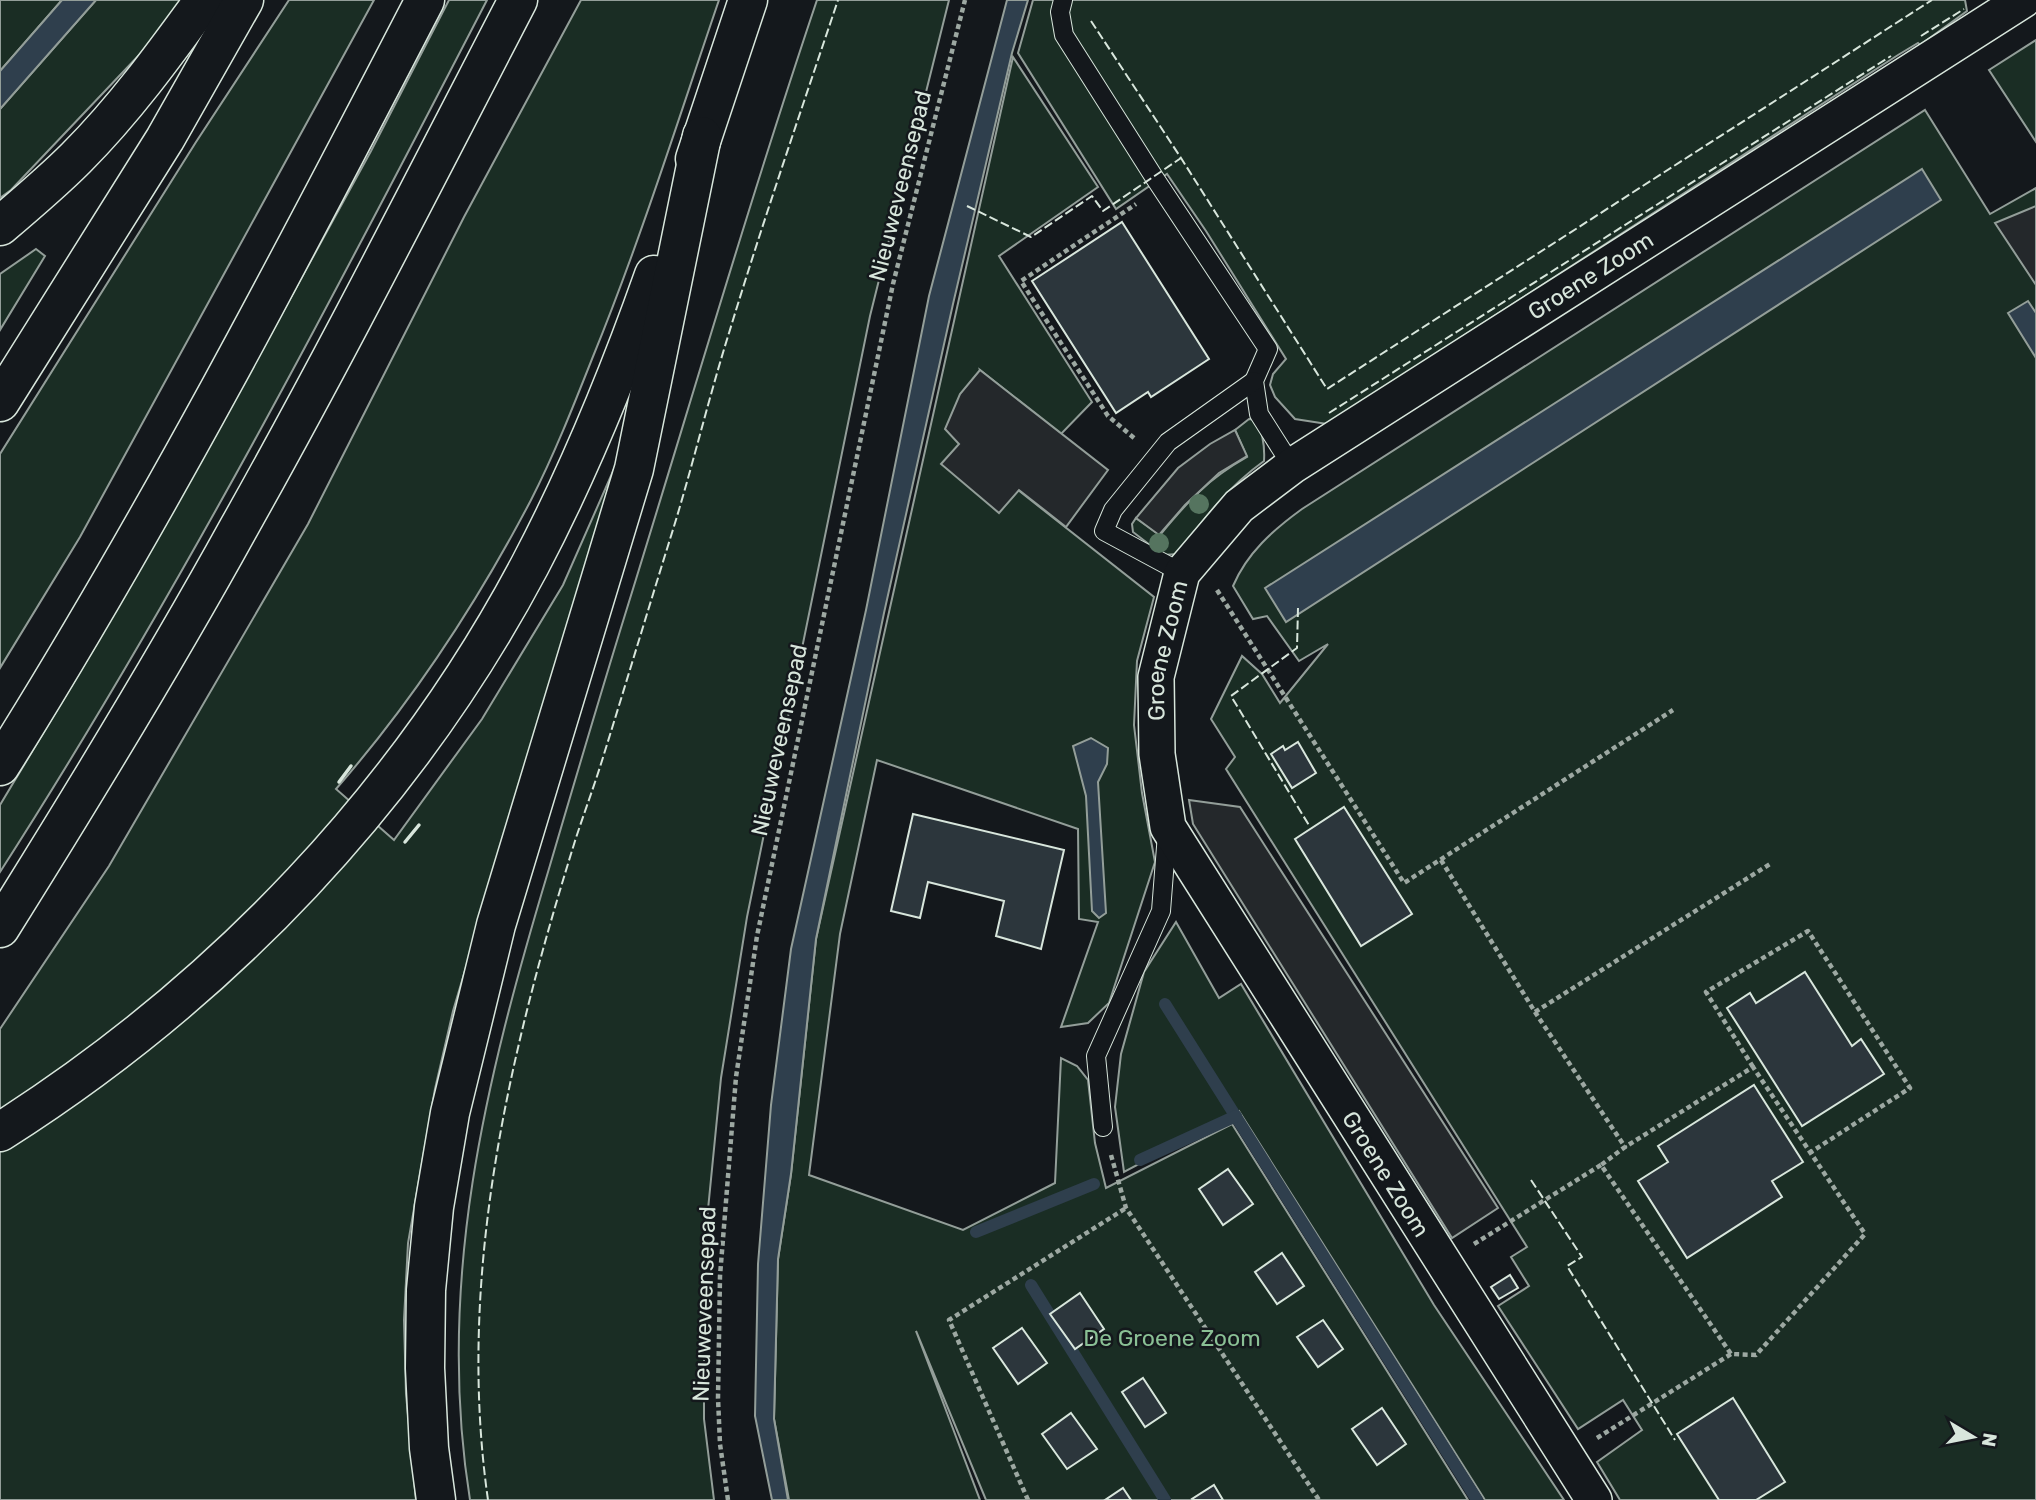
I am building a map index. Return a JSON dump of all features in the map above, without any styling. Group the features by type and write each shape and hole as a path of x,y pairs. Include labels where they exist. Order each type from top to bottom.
{"highway":[{"path":"0,226 76,158 104,128 204,0"},
{"path":"0,402 165,139 244,0"},
{"path":"0,766 122,561 270,296 425,0"},
{"path":"0,928 90,783 238,530 341,341 518,0"},
{"path":"0,1132 131,1040 228,957 300,886 368,809 418,744 458,685 530,565 594,429 630,341 748,0"},
{"path":"436,1500 425,1368 426,1290 434,1207 450,1113 496,925 634,469 702,136"}],"street":[{"name":"Groene Zoom","path":"1594,1500 1168,827 1157,754 1156,677 1189,565 1239,506 1292,466 2023,0"}],"lane":[{"path":"1063,0 1060,12 1064,35 1268,349 1254,381 1168,442 1113,510 1104,531 1189,565"},
{"path":"1254,381 1259,414 1292,466"},
{"path":"1103,1127 1096,1056 1161,911 1168,827"}],"path":[{"name":"Nieuweveensepad","path":"728,1500 720,1444 718,1398 720,1276 729,1143 757,936 893,284 965,0"},
{"path":"1156,457 1108,415 1021,281 1161,187"},
{"path":"1189,565 1404,883 1674,710"},
{"path":"1441,859 1535,1012 1625,1147"},
{"path":"1535,1012 1770,864"},
{"path":"1567,1457 1731,1354 1756,1355 1865,1234 1754,1067 1706,992 1808,931 1910,1088 1811,1152"},
{"path":"1443,1264 1754,1067"},
{"path":"1103,1127 1126,1208 1319,1500"},
{"path":"1601,1164 1731,1354"},
{"path":"1028,1500 949,1320 1126,1208"}],"green space":[{"path":"0,0 62,0 0,71"},
{"path":"96,0 182,0 141,53 11,190 0,198 0,109"},
{"path":"289,0 374,0 80,537 0,668 0,454 196,142"},
{"path":"449,0 487,0 254,442 131,659 0,872 0,805 90,655 268,339 371,151"},
{"path":"581,0 719,0 610,315 539,483 466,614 391,722 336,789 394,840 482,719 563,585 614,469 453,1011 435,1089 408,1243 404,1320 406,1394 416,1500 0,1500 0,1029 109,866 308,524 464,217"},
{"path":"817,0 949,0 870,316 747,917 721,1078 704,1250 704,1419 714,1500 470,1500 461,1419 459,1339 463,1260 487,1104 525,949 605,681 742,231"},
{"path":"1033,0 1965,0 1967,11 1920,45 1918,43 1898,55 1327,424 1295,419 1275,397 1270,385 1273,374 1286,359 1167,174 1116,209 1018,53"},
{"path":"2036,40 2036,142 1989,70"},
{"name":"De Groene Zoom","path":"1013,57 1098,187 999,256 1092,402 1061,434 980,370 1018,490 1154,597 1137,661 1134,725 1142,793 1155,862 1109,1003 1088,1023 1061,1027 1098,922 1079,919 1078,829 877,760 840,934 809,1175 963,1230 1055,1183 1061,1058 1077,1066 1088,1080 1095,1143 1106,1188 1232,1124 1468,1500 986,1500 916,1331 980,1500 789,1500 774,1419 778,1259 791,1174 816,939"},
{"path":"1925,110 1990,214 2036,188 2036,1500 1620,1500 1597,1462 1642,1430 1623,1400 1578,1429 1498,1306 1529,1286 1511,1257 1527,1247 1226,769 1235,757 1211,719 1242,656 1262,674 1280,703 1328,644 1299,661 1267,616 1253,619 1233,586 1262,543 1302,509"},
{"path":"36,249 45,256 0,330 0,274"},
{"path":"1249,419 1257,420 1259,425 1264,461 1239,481 1217,504 1178,554 1163,555 1133,532 1132,524 1136,518 1160,535 1199,492 1247,457 1235,430"},
{"path":"1176,922 1219,998 1241,984 1434,1305 1564,1500 1485,1500 1239,1111 1124,1172 1115,1107 1121,1054 1144,972"}],"shaded area":[{"path":"2036,206 2036,285 1995,223"},
{"path":"980,370 1108,470 1066,527 1019,490 999,513 941,464 959,444 945,429 960,394"},
{"path":"1235,430 1247,456 1219,473 1185,505 1159,535 1136,518 1178,468 1210,444"},
{"path":"1189,800 1240,807 1498,1208 1452,1238 1193,824"}],"water":[{"path":"62,0 96,0 0,109 0,71"},
{"path":"1007,0 1028,0 1012,53 953,304 884,613 816,939 791,1174 778,1259 774,1419 788,1500 772,1500 755,1416 758,1264 771,1105 791,949 866,610 929,296"},
{"path":"1922,169 1941,200 1286,622 1265,588"},
{"path":"2028,301 2036,313 2036,358 2008,313"},
{"path":"1091,738 1108,748 1107,764 1098,782 1106,913 1099,918 1092,911 1086,796 1073,746"}],"building":[{"path":"1122,222 1209,359 1151,397 1148,392 1116,413 1032,281"},
{"path":"1298,742 1316,773 1292,788 1271,754 1283,746 1285,750"},
{"path":"1344,807 1412,914 1361,946 1295,839"},
{"path":"913,814 1064,850 1041,949 996,936 1004,901 928,882 920,918 891,911"},
{"path":"1805,972 1852,1046 1861,1039 1884,1074 1802,1126 1727,1008 1750,993 1756,1003"},
{"path":"1754,1085 1803,1162 1772,1181 1782,1197 1687,1258 1638,1181 1668,1162 1658,1146"},
{"path":"1228,1169 1253,1204 1223,1225 1199,1189"},
{"path":"1282,1253 1304,1286 1277,1304 1255,1272"},
{"path":"1510,1275 1518,1288 1499,1299 1491,1287"},
{"path":"1080,1293 1104,1329 1075,1349 1050,1314"},
{"path":"1323,1320 1343,1349 1318,1367 1297,1337"},
{"path":"1022,1328 1047,1363 1018,1384 993,1348"},
{"path":"1143,1378 1166,1413 1145,1427 1122,1392"},
{"path":"1733,1398 1785,1482 1756,1500 1719,1500 1677,1434"},
{"path":"1382,1408 1406,1444 1377,1465 1352,1429"},
{"path":"1071,1413 1097,1449 1067,1469 1042,1434"},
{"path":"1214,1485 1223,1500 1192,1499"},
{"path":"1123,1488 1131,1500 1105,1500"}],"waterway":[{"path":"1165,1004 1477,1500"},
{"path":"1140,1160 1236,1116"},
{"path":"976,1232 1094,1184"},
{"path":"1031,1285 1165,1500"}],"fence":[{"path":"488,1500 480,1416 479,1333 484,1249 495,1166 529,1002 575,841 679,511 729,333 838,0"},
{"path":"1091,21 1327,389 1932,0"},
{"path":"1921,36 1964,9"},
{"path":"1329,413 1891,56"},
{"path":"967,206 1031,237 1092,196 1103,211 1181,158"},
{"path":"1298,608 1297,648 1231,696 1310,827"},
{"path":"1531,1180 1582,1257 1567,1266 1675,1440"}],"wall":[{"path":"339,782 351,766"},
{"path":"405,842 419,825"}]}
